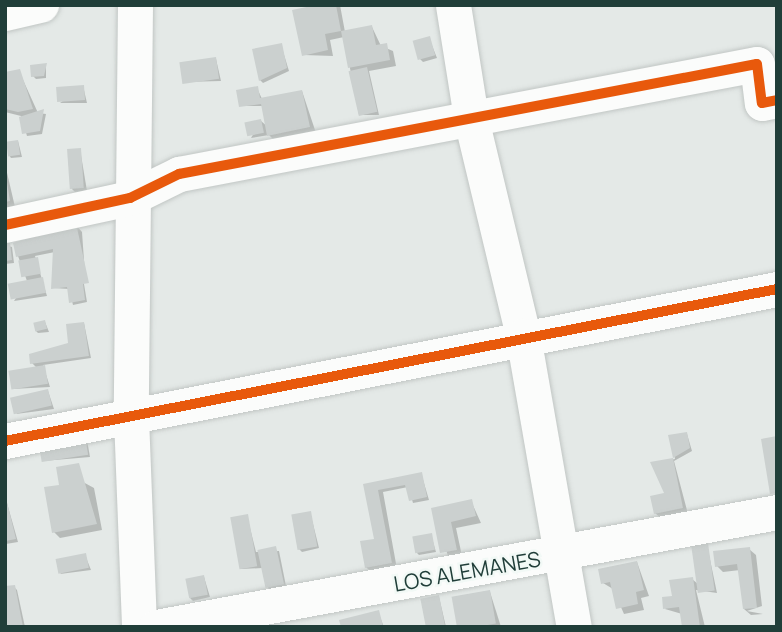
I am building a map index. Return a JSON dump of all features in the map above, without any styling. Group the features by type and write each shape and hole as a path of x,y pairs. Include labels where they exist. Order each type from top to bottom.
{"street":[{"path":"5,12 41,5"},
{"path":"135,5 130,198 131,417 139,627"},
{"path":"453,5 472,123 523,336 574,627"},
{"path":"5,225 130,198 179,174 472,123 757,64 762,103 777,100"},
{"path":"5,441 523,336 777,289"},
{"name":"LOS ALEMANES","path":"156,627 777,512"}],"building":[{"path":"316,5 336,5 341,31 325,34 328,50 302,56 292,10"},
{"path":"372,25 376,45 387,43 390,60 348,68 341,31"},
{"path":"430,36 435,55 418,60 413,41"},
{"path":"282,43 287,68 259,81 252,49"},
{"path":"216,57 219,79 182,84 179,62"},
{"path":"47,63 44,76 31,77 30,65"},
{"path":"367,67 377,112 359,116 348,71"},
{"path":"20,69 33,109 18,112 5,109 5,72"},
{"path":"84,85 85,100 57,102 56,87"},
{"path":"258,86 260,98 302,90 310,127 267,136 261,104 239,107 236,90"},
{"path":"44,109 40,131 22,134 19,117"},
{"path":"261,119 264,133 247,136 244,123"},
{"path":"18,140 20,155 8,157 6,142"},
{"path":"81,148 84,188 70,189 67,149"},
{"path":"7,182 10,201 5,202 5,183"},
{"path":"76,223 89,283 83,284 85,300 69,303 67,287 51,289 53,249 16,257 13,243"},
{"path":"5,243 10,243 12,260 5,261"},
{"path":"38,257 41,274 21,277 18,260"},
{"path":"43,277 46,293 11,300 8,284"},
{"path":"45,320 47,329 35,331 33,323"},
{"path":"84,322 89,356 30,364 29,354 68,343 66,324"},
{"path":"45,365 48,384 11,390 8,371"},
{"path":"48,389 52,406 14,414 10,398"},
{"path":"687,432 690,448 673,458 668,435"},
{"path":"85,435 88,455 42,462 39,442"},
{"path":"777,436 777,493 770,494 761,439"},
{"path":"673,458 683,508 654,514 650,496 664,493 650,462"},
{"path":"79,463 97,524 52,533 44,487 59,485 56,467"},
{"path":"422,472 427,497 409,501 405,485 378,490 392,563 365,568 360,541 374,539 363,484"},
{"path":"5,494 16,539 5,541"},
{"path":"472,499 476,516 451,522 457,550 440,553 431,508"},
{"path":"311,511 317,546 298,550 291,514"},
{"path":"248,514 257,566 239,569 230,517"},
{"path":"432,533 435,550 415,553 412,536"},
{"path":"708,543 715,591 698,593 691,545"},
{"path":"276,546 284,584 266,588 257,550"},
{"path":"750,547 757,608 743,609 737,564 715,567 713,551"},
{"path":"86,553 89,568 58,574 56,559"},
{"path":"637,561 644,590 636,592 638,604 616,609 610,582 601,584 598,569"},
{"path":"204,575 208,595 189,598 185,579"},
{"path":"693,577 700,627 682,627 679,607 663,609 662,597 672,596 669,580"},
{"path":"15,585 23,627 5,627 5,586"},
{"path":"490,590 496,623 457,627 452,597"},
{"path":"439,595 445,627 426,627 420,599"},
{"path":"379,610 383,626 341,627 339,620"}],"cycle path":[{"path":"5,225 130,198 179,174 757,64 762,103 777,100"},
{"path":"5,441 777,289"}]}
